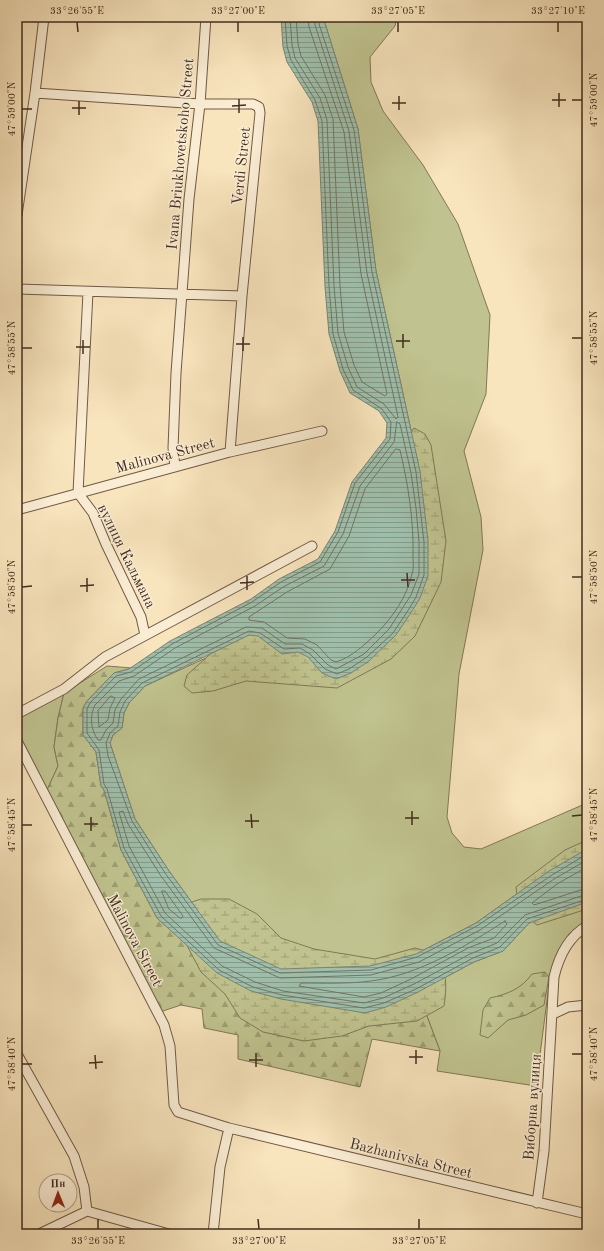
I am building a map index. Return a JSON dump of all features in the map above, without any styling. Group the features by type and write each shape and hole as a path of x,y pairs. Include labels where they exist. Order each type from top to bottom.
{"street":[{"path":"17,215 21,169 35,93 44,17"},
{"name":"Ivana Briukhovetskoho Street","path":"175,467 173,448 182,294 189,199 200,104 206,17"},
{"name":"Verdi Street","path":"35,93 200,104 252,104 259,107 260,113 242,296 230,452"},
{"path":"17,289 242,296"},
{"path":"78,492 88,292"},
{"name":"Malinova Street","path":"17,510 78,492 230,452 322,431"},
{"name":"вулиця Кальмана","path":"78,492 93,513 141,617 145,635"},
{"name":"вулиця Кальмана","path":"17,714 64,689 105,657 312,546"},
{"name":"Malinova Street","path":"17,741 164,1025 170,1046 174,1105 178,1112 184,1115 229,1128"},
{"name":"Виборна вулиця","path":"537,1203 544,1151 554,977 557,963 565,946 587,926"},
{"path":"553,1014 568,1007 587,1005"},
{"path":"17,1054 74,1156 84,1187 87,1211"},
{"path":"213,1234 220,1167 229,1128"},
{"name":"Bazhanivska Street","path":"229,1128 587,1214"},
{"path":"39,1234 87,1211 169,1234"}],"green space":[{"path":"323,17 397,17 395,26 370,57 371,82 383,111 423,165 458,224 490,315 486,394 464,451 481,517 483,550 459,674 447,817 452,833 464,847 481,849 587,803 587,849 549,871 476,923 416,954 370,966 220,941 169,871 135,819 110,743 113,735 122,728 124,713 129,703 145,686 221,651 420,471 376,271 358,129"},
{"path":"414,428 425,434 431,445 446,541 441,582 415,636 391,659 337,688 246,681 213,691 192,693 184,686 187,675 217,648 289,618"},
{"path":"107,666 132,668 114,673 87,701 83,708 83,734 96,752 101,786 104,790 121,850 157,918 184,942 418,992 440,1051 372,1039 360,1087 238,1059 238,1035 204,1028 202,1009 181,1005 157,1013 47,790 58,766 54,747 58,718 64,693"},
{"path":"64,693 58,718 54,747 58,766 47,790 17,730 17,720"},
{"path":"587,840 587,909 537,925 519,910 516,887 565,850"},
{"path":"201,899 229,899 257,914 281,938 314,949 375,959 415,948 437,954 443,967 445,979 446,992 444,1006 417,1021 369,1026 342,1036 304,1041 263,1032 240,1018 225,994 201,972 175,923 174,908"},
{"path":"587,902 587,924 570,933 555,959 549,985 536,1086 437,1071 440,1051 418,992 474,962 503,951 529,923"},
{"path":"545,972 549,977 544,1005 526,1015 508,1020 488,1038 480,1035 483,1010 490,998 503,995 514,990 523,984 532,974"}],"water":[{"path":"281,17 323,17 358,129 376,271 420,471 428,541 428,576 420,598 396,635 369,661 351,673 336,679 322,673 308,657 298,652 282,654 258,636 249,635 145,686 129,703 124,713 122,728 113,735 110,743 135,819 169,871 220,941 281,969 370,966 416,954 476,923 549,871 587,849 587,902 529,923 503,951 474,962 418,992 386,1007 365,1013 281,999 251,991 217,973 157,918 121,850 104,790 101,786 96,752 83,735 83,708 87,701 114,673 129,669 170,641 251,599 279,579 318,559 335,531 352,482 386,438 387,423 379,411 350,393 340,371 329,334 325,287 318,121 312,102 287,62 283,47"}]}
